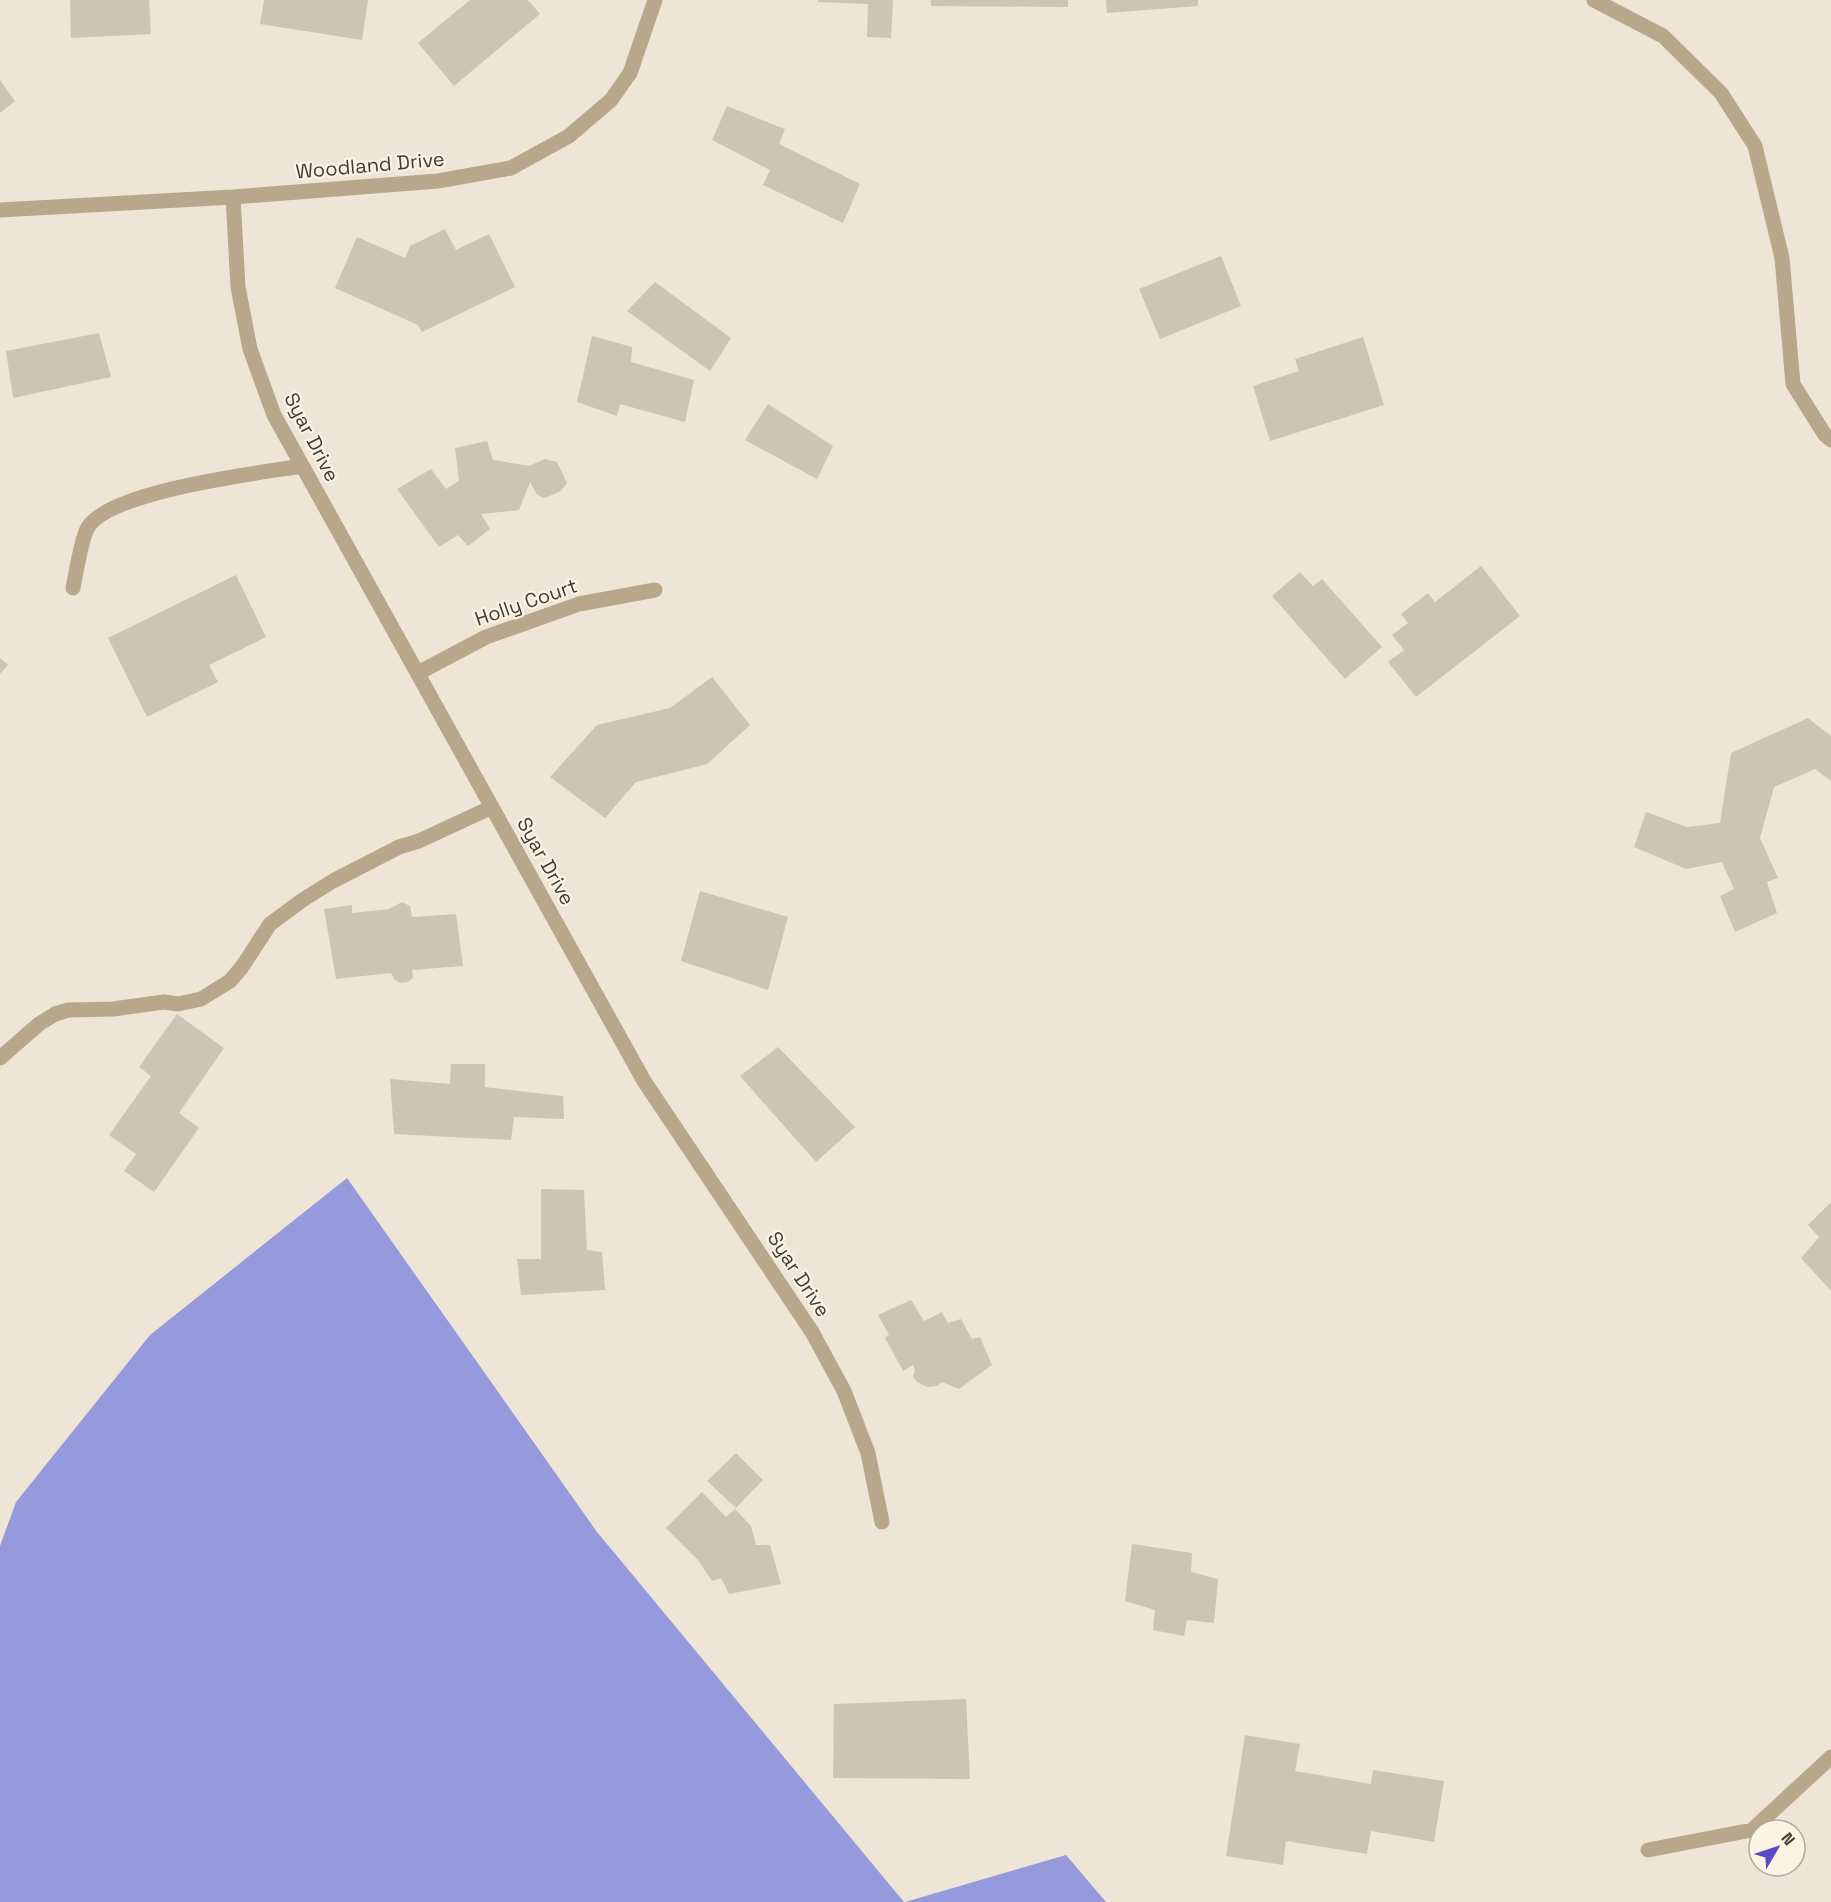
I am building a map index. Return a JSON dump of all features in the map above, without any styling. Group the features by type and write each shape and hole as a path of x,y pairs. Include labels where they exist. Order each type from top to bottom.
{"street":[{"name":"Woodland Drive","path":"0,210 234,197 438,181 511,168 569,136 611,99 630,73 655,0"},
{"path":"1594,0 1663,36 1721,93 1755,146 1782,258 1793,384 1825,435 1831,440"},
{"name":"Syar Drive","path":"234,197 238,287 250,349 274,415 644,1081 812,1332 844,1391 868,1453 882,1522"},
{"path":"73,588 87,528 106,512 157,492 302,466"},
{"name":"Holly Court","path":"418,672 486,637 579,604 655,591"},
{"path":"0,1058 39,1024 55,1014 68,1010 113,1009 164,1002 178,1004 201,999 230,981 270,924 304,899 333,880 399,847 419,841 492,807"},
{"path":"1648,1851 1752,1830 1831,1756"}],"shaded area":[{"path":"347,1178 597,1532 904,1902 0,1902 0,1546 16,1502 150,1335"},
{"path":"1066,1855 1106,1902 905,1902"}],"building":[{"path":"70,0 149,0 151,34 71,38"},
{"path":"264,0 368,0 362,40 260,24"},
{"path":"470,0 528,0 540,14 454,86 418,43"},
{"path":"818,0 893,0 891,38 867,37 868,4 818,2"},
{"path":"931,0 1068,0 1068,7 931,6"},
{"path":"1106,0 1198,0 1198,6 1107,13"},
{"path":"0,80 15,101 0,113"},
{"path":"727,106 785,129 779,144 860,184 843,223 763,185 770,170 712,140"},
{"path":"445,229 456,250 489,234 515,287 422,332 418,325 335,288 357,237 405,258 410,246"},
{"path":"1221,256 1241,306 1160,339 1139,289"},
{"path":"655,282 731,338 710,371 627,311"},
{"path":"99,333 111,377 13,398 6,351"},
{"path":"592,336 632,347 631,362 694,380 685,422 620,404 617,416 577,402"},
{"path":"1363,337 1384,405 1270,441 1253,386 1299,371 1295,359"},
{"path":"768,404 833,446 817,479 745,440"},
{"path":"487,441 493,460 529,466 545,459 557,462 567,483 561,491 545,498 537,495 530,482 519,510 481,514 490,529 468,546 458,535 439,547 397,489 431,469 446,489 459,481 455,448"},
{"path":"1481,566 1520,616 1416,697 1388,662 1404,650 1392,635 1408,623 1401,614 1428,593 1435,602"},
{"path":"1300,572 1313,586 1322,579 1382,647 1345,679 1272,596"},
{"path":"236,575 266,637 209,665 218,682 147,717 108,638"},
{"path":"0,658 8,665 0,674"},
{"path":"712,677 750,725 707,764 636,782 605,818 550,777 597,725 670,708"},
{"path":"1808,718 1831,736 1831,781 1815,769 1774,787 1760,838 1778,878 1767,882 1777,913 1735,932 1720,896 1734,889 1722,862 1686,869 1634,847 1646,812 1687,827 1720,823 1731,753"},
{"path":"700,891 788,917 768,990 681,961"},
{"path":"402,902 410,906 412,917 456,914 463,966 412,970 413,978 408,982 400,983 391,973 336,979 324,909 352,905 352,913 389,909"},
{"path":"177,1014 224,1048 179,1113 199,1128 154,1192 124,1171 136,1154 109,1135 151,1076 139,1067"},
{"path":"778,1047 855,1127 816,1162 740,1076"},
{"path":"451,1064 485,1064 485,1087 563,1096 564,1119 514,1117 511,1140 394,1134 390,1079 450,1084"},
{"path":"541,1189 584,1190 587,1250 602,1252 605,1290 521,1295 517,1259 541,1259"},
{"path":"1831,1202 1831,1291 1801,1258 1819,1237 1808,1225"},
{"path":"911,1300 924,1321 942,1312 948,1323 961,1319 972,1339 980,1337 992,1365 959,1389 942,1382 937,1386 928,1387 918,1383 913,1377 915,1370 913,1365 903,1371 885,1338 889,1335 878,1315"},
{"path":"736,1453 763,1480 736,1508 707,1481"},
{"path":"702,1492 726,1517 735,1509 751,1526 756,1545 770,1545 781,1584 729,1594 721,1578 712,1581 698,1560 666,1528"},
{"path":"1132,1544 1192,1553 1191,1572 1218,1579 1214,1623 1187,1620 1184,1636 1153,1630 1155,1610 1125,1601"},
{"path":"966,1699 970,1779 833,1778 834,1704"},
{"path":"1245,1735 1300,1744 1295,1771 1371,1784 1373,1770 1444,1781 1434,1842 1371,1831 1367,1854 1286,1841 1283,1865 1226,1856"}]}
